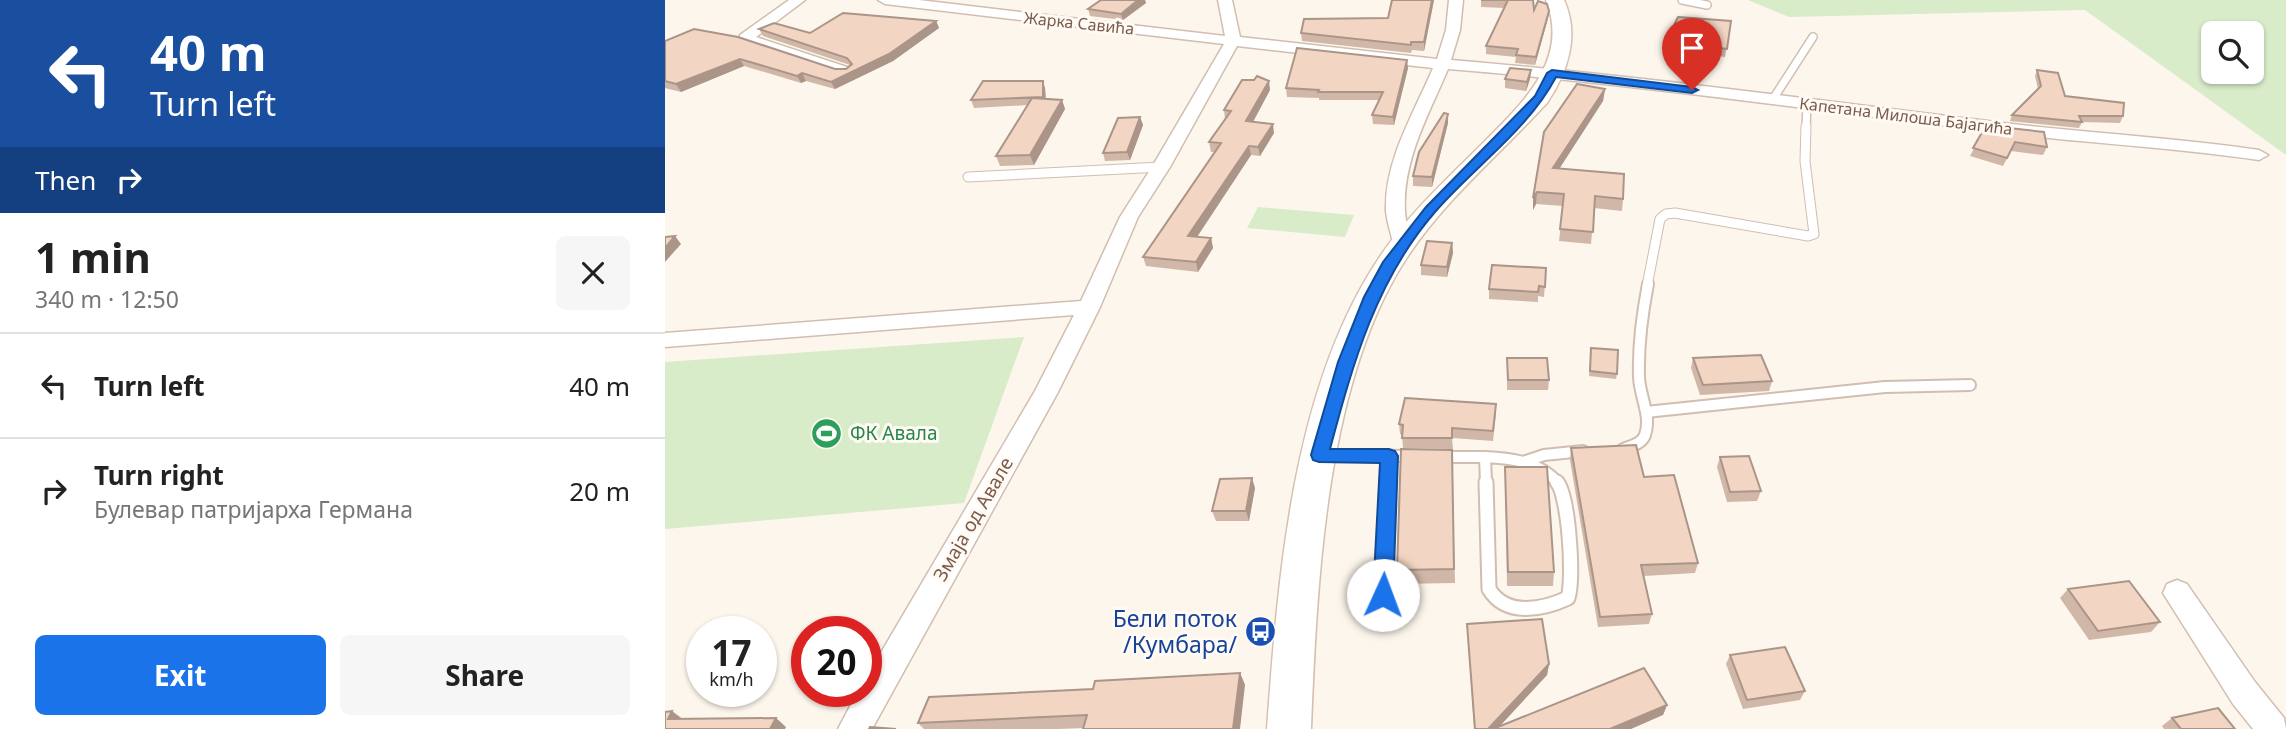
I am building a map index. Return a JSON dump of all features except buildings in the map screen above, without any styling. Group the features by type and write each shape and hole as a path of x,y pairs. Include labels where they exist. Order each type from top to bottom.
{"main road":[{"path":"1289,729 1297,600 1319,455 1346,362 1378,284 1403,243 1430,209 1539,98 1552,73 1563,27 1560,9 1555,0"}],"street":[{"path":"797,0 745,38 845,71"},
{"name":"Жарка Савића","path":"885,0 1441,63"},
{"path":"1225,0 1233,40"},
{"path":"1403,243 1395,225 1394,211 1400,174 1451,36 1456,0"},
{"name":"Змаја од Авале","path":"854,729 1046,392 1089,307 1129,217 1161,167 1233,40"},
{"name":"Капетана Милоша Бајагића","path":"1441,63 1552,73 2077,137 2178,143 2259,155"},
{"path":"665,340 1089,307"},
{"path":"2177,593 2244,693 2273,729"}],"lane":[{"path":"1682,0 1707,5"},
{"path":"1773,99 1813,37"},
{"path":"1616,450 1629,449 1645,435 1646,412 1639,380 1639,329 1660,219 1666,214 1675,213 1808,236 1814,234 1805,161 1807,103"},
{"path":"968,177 1161,167"},
{"path":"1646,412 1885,387 1970,385"},
{"path":"1523,462 1561,452 1590,451"},
{"path":"1319,455 1502,457 1548,472 1561,488 1573,580 1568,598 1554,606 1510,607 1497,602 1489,589 1485,457"},
{"path":"1383,595 1389,456"}],"green space":[{"path":"1748,0 2286,0 2286,155 2085,10 1789,17"},
{"path":"1258,207 1354,215 1345,237 1247,228"},
{"name":"ФК Авала","path":"1024,337 964,503 665,529 665,362"}],"place":[{"name":"ФК Авала","path":"827,433"},
{"name":"Бели поток /Кумбара/","path":"1260,631"}],"route":[{"path":"1383,595 1389,456 1319,455 1346,362 1371,297 1390,262 1430,209 1539,98 1552,73 1692,90"}]}
